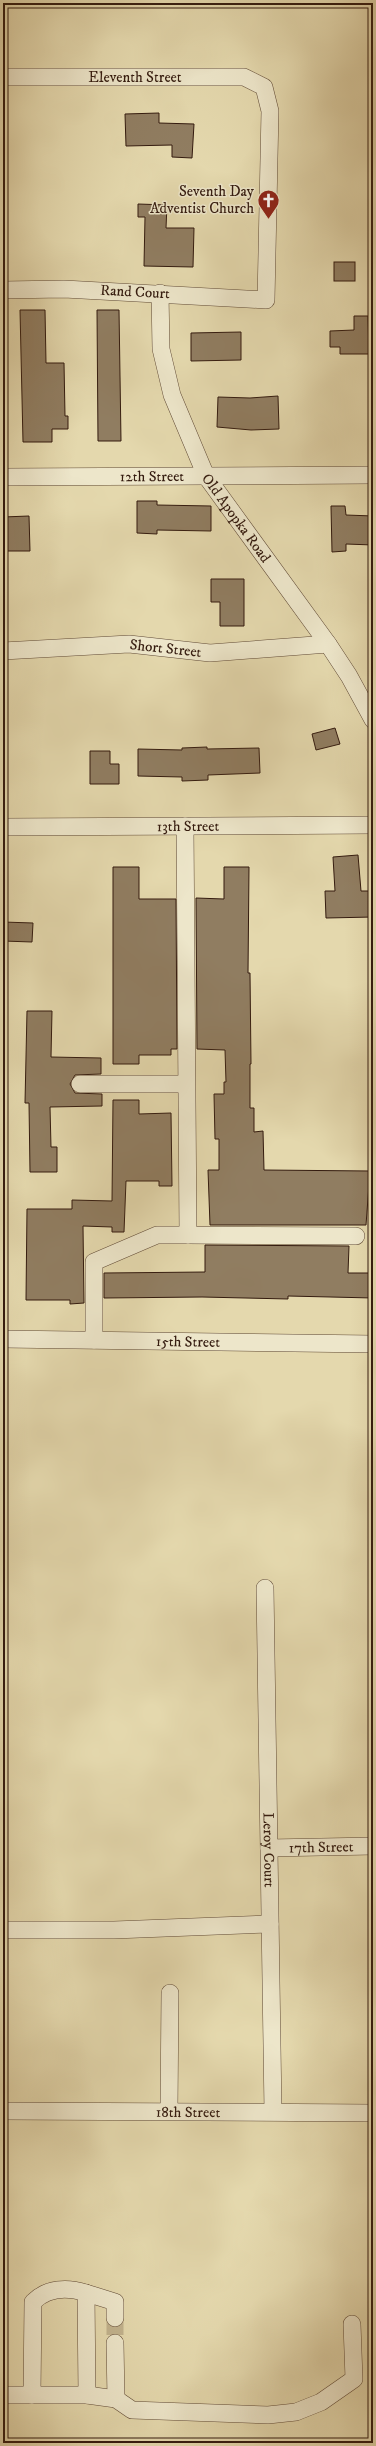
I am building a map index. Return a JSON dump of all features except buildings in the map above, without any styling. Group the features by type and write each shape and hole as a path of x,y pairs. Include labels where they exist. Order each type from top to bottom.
{"street":[{"name":"Eleventh Street","path":"3,77 244,77 264,87 270,111 266,300"},
{"name":"Rand Court","path":"3,290 64,289 160,293 266,300"},
{"name":"Old Apopka Road","path":"160,293 161,348 172,395 206,476 328,644 349,676 373,720"},
{"name":"12th Street","path":"3,476 373,475"},
{"name":"Short Street","path":"3,651 128,644 210,653 328,644"},
{"path":"185,826 188,1235"},
{"name":"13th Street","path":"3,827 373,826"},
{"path":"80,1084 186,1084"},
{"path":"94,1340 94,1262 157,1235 356,1236"},
{"name":"15th Street","path":"3,1339 373,1344"},
{"name":"Leroy Court","path":"265,1588 273,2111"},
{"name":"17th Street","path":"269,1848 373,1846"},
{"path":"3,1930 114,1930 270,1924"},
{"path":"169,2111 170,1993"},
{"name":"18th Street","path":"3,2111 273,2111 373,2113"},
{"path":"32,2395 32,2302 40,2295 51,2290 76,2290 115,2302 115,2318"},
{"path":"86,2293 87,2395"},
{"path":"3,2395 87,2395 116,2399 132,2410 268,2415 296,2412 321,2402 354,2379 352,2324"},
{"path":"115,2343 116,2399"}],"tunnel":[{"path":"115,2318 115,2343"}],"place":[{"name":"Seventh Day Adventist Church","path":"269,220"}]}
